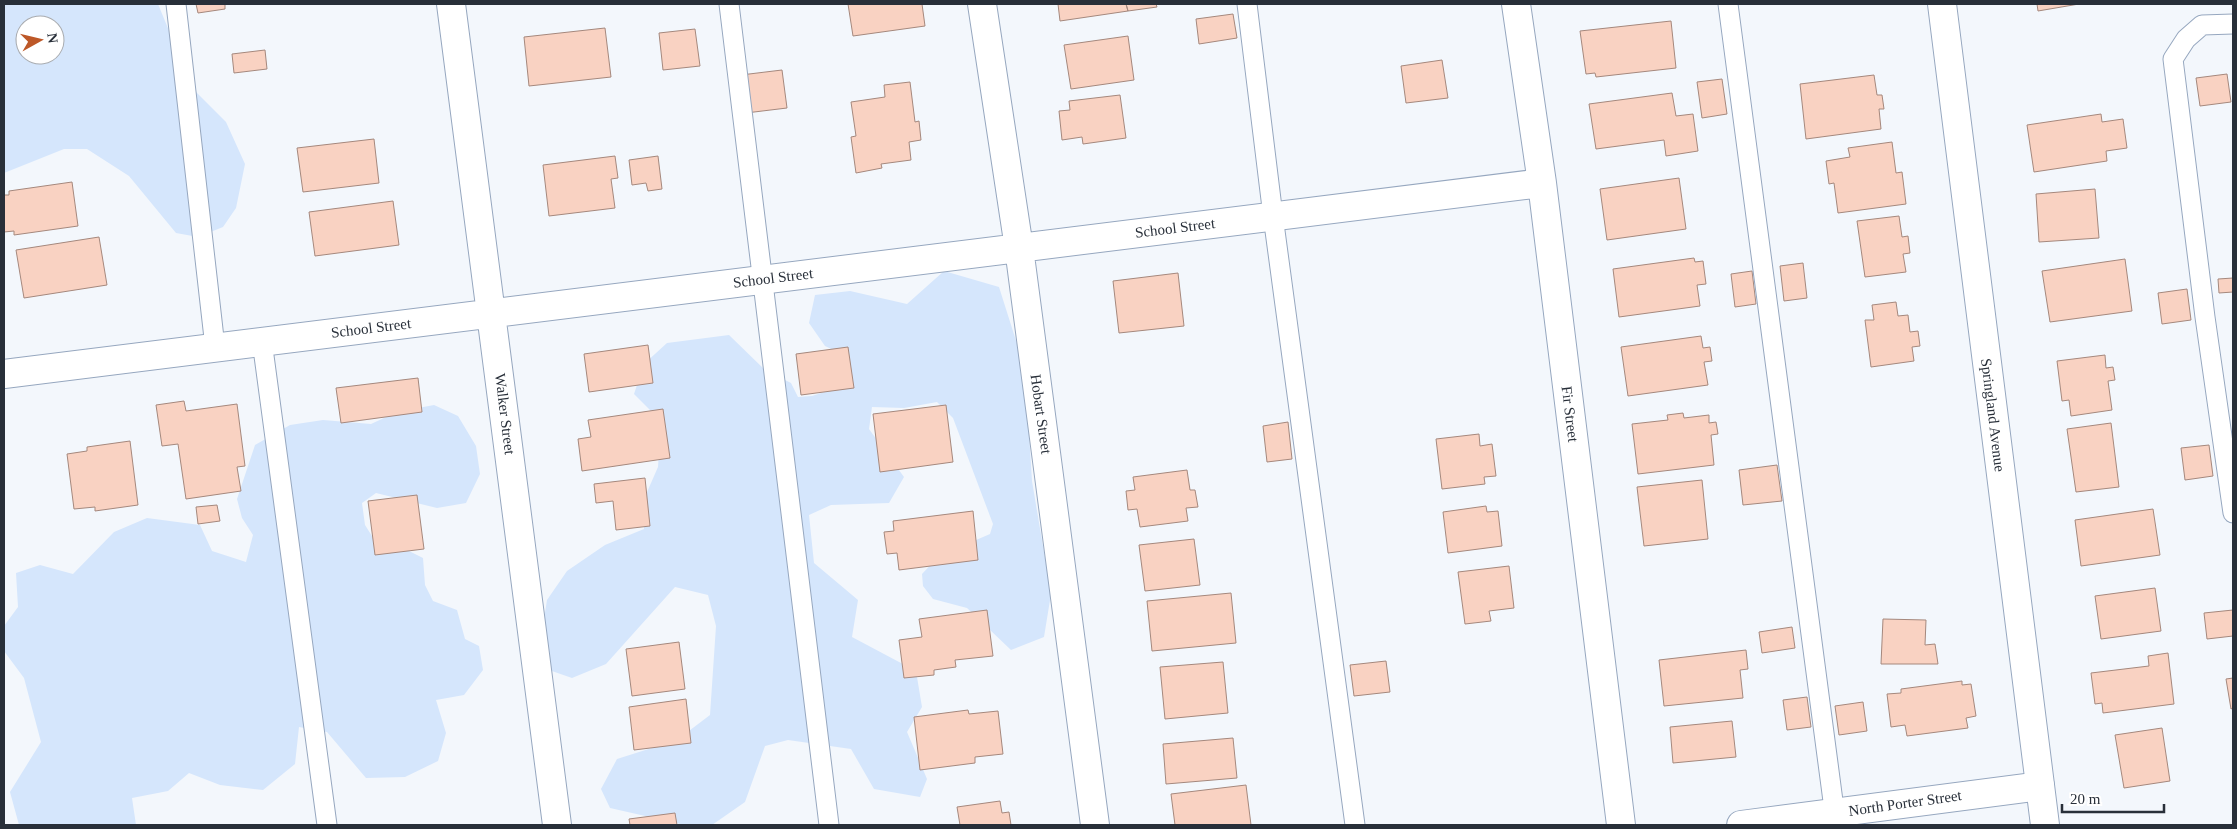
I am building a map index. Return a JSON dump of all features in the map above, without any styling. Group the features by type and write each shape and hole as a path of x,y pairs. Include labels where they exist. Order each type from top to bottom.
{"street":[{"name":"Walker Street","path":"451,4 557,825"},
{"name":"Hobart Street","path":"982,4 1019,248 1095,825"},
{"name":"Fir Street","path":"1516,4 1542,183 1621,825"},
{"name":"Springland Avenue","path":"1942,4 2045,825"},
{"name":"School Street","path":"4,374 1542,183"},
{"name":"North Porter Street","path":"1741,825 1836,819 2040,786"}],"lane":[{"path":"176,4 215,347"},
{"path":"729,4 828,825"},
{"path":"1247,4 1273,216 1355,825"},
{"path":"1728,4 1836,819"},
{"path":"2233,24 2202,25 2186,39 2173,59 2205,318 2233,513"},
{"path":"262,341 327,825"}],"shaded area":[{"path":"4,4 158,4 193,89 226,122 245,164 236,208 223,227 198,237 176,233 129,176 87,149 64,149 4,173"},
{"path":"944,271 999,287 1025,369 1032,481 1051,594 1044,637 1011,650 967,608 933,599 923,586 922,574 939,556 990,534 993,524 953,418 937,402 904,408 872,407 869,429 904,477 889,503 831,505 809,515 814,563 858,600 852,637 916,671 922,707 907,732 927,779 920,797 874,789 851,749 788,740 765,746 745,802 712,825 685,825 610,808 601,789 617,759 677,740 710,715 716,626 708,595 675,587 606,664 572,678 549,670 541,637 547,600 567,571 605,545 644,529 644,499 658,467 661,421 634,394 644,364 667,343 729,335 765,370 791,383 798,397 812,396 849,384 844,355 825,346 809,323 815,295 850,291 907,304"},
{"path":"434,405 458,416 476,446 480,474 466,503 437,508 376,493 362,503 365,525 377,544 405,549 423,558 425,585 433,601 457,610 465,639 479,646 483,670 464,695 436,700 446,733 438,761 405,777 366,778 327,732 299,727 295,764 263,790 220,785 189,773 168,791 132,798 136,825 19,825 10,792 41,742 24,678 4,651 4,626 18,607 16,573 40,565 73,574 114,532 147,518 200,525 212,551 246,562 253,535 242,518 237,499 255,445 290,425 323,420 371,424 397,412"}],"building":[{"path":"196,4 225,4 225,9 198,13"},
{"path":"848,4 922,4 925,26 853,36"},
{"path":"1058,4 1126,4 1128,11 1060,21"},
{"path":"1126,4 1156,4 1157,7 1128,11"},
{"path":"2037,4 2079,4 2038,11"},
{"path":"1233,14 1237,38 1199,44 1196,19"},
{"path":"1671,21 1676,68 1596,77 1595,73 1586,74 1580,31"},
{"path":"605,28 611,77 529,86 524,37"},
{"path":"695,29 700,66 663,70 659,33"},
{"path":"1128,36 1134,80 1071,89 1064,45"},
{"path":"265,50 267,69 234,73 232,54"},
{"path":"1442,60 1448,98 1406,103 1401,66"},
{"path":"782,70 787,108 746,113 741,75"},
{"path":"2227,74 2231,102 2200,106 2196,78"},
{"path":"1874,75 1877,95 1882,95 1884,109 1879,109 1881,129 1806,139 1800,84"},
{"path":"1722,79 1727,114 1702,118 1697,82"},
{"path":"910,82 915,122 919,121 921,140 909,142 911,160 881,164 882,168 856,173 851,137 856,136 851,102 885,97 884,85"},
{"path":"1672,93 1676,116 1693,114 1698,151 1666,156 1664,140 1596,149 1589,104"},
{"path":"1120,95 1126,138 1083,144 1082,137 1062,140 1059,111 1070,110 1069,101"},
{"path":"2101,114 2102,122 2123,119 2127,148 2106,151 2107,161 2034,172 2027,125"},
{"path":"374,139 379,183 303,192 297,148"},
{"path":"1892,142 1896,173 1902,172 1906,204 1838,213 1834,183 1829,184 1826,161 1850,157 1848,148"},
{"path":"615,156 618,178 611,179 615,208 549,216 543,165"},
{"path":"658,156 662,189 648,191 646,183 632,185 629,160"},
{"path":"1679,178 1686,229 1607,240 1600,189"},
{"path":"72,182 78,226 14,235 14,231 4,232 4,195 9,195 9,191"},
{"path":"2095,189 2099,238 2039,242 2036,194"},
{"path":"393,201 399,245 315,256 309,212"},
{"path":"1899,216 1902,237 1908,236 1910,253 1903,254 1906,272 1865,277 1857,221"},
{"path":"99,237 107,285 24,298 16,250"},
{"path":"1694,258 1695,262 1703,261 1706,284 1697,285 1700,306 1619,317 1613,269"},
{"path":"2125,259 2132,311 2050,322 2042,271"},
{"path":"1803,263 1807,298 1784,301 1780,266"},
{"path":"1752,271 1756,304 1735,307 1731,274"},
{"path":"1178,273 1184,326 1119,333 1113,281"},
{"path":"2233,278 2233,292 2219,293 2218,279"},
{"path":"2187,289 2191,320 2162,324 2158,293"},
{"path":"1896,302 1898,316 1908,315 1910,332 1918,331 1920,346 1912,347 1914,361 1871,367 1865,320 1874,320 1872,305"},
{"path":"1701,336 1703,348 1710,347 1712,361 1704,362 1708,385 1628,396 1621,347"},
{"path":"648,345 653,383 589,392 584,354"},
{"path":"848,347 854,388 801,395 796,354"},
{"path":"2105,355 2106,368 2113,367 2115,380 2108,381 2112,410 2071,416 2069,400 2062,401 2057,361"},
{"path":"418,378 422,412 341,423 336,388"},
{"path":"184,401 186,411 237,404 245,466 237,467 241,491 186,499 178,444 162,446 156,405"},
{"path":"946,405 953,462 880,472 873,414"},
{"path":"663,409 670,458 582,471 578,439 591,437 588,420"},
{"path":"1683,413 1684,418 1709,415 1709,423 1716,422 1718,434 1711,435 1714,465 1638,474 1632,424 1668,420 1667,415"},
{"path":"1288,422 1292,459 1267,462 1263,426"},
{"path":"2111,423 2119,487 2076,492 2067,429"},
{"path":"1479,434 1480,446 1492,444 1496,476 1484,477 1485,484 1442,489 1436,439"},
{"path":"130,441 138,505 95,511 95,507 74,509 67,454 87,451 87,447"},
{"path":"2209,445 2213,476 2185,480 2181,448"},
{"path":"1777,465 1782,501 1743,505 1739,470"},
{"path":"1187,470 1190,490 1195,490 1198,507 1186,508 1188,521 1140,527 1137,509 1128,510 1126,491 1135,490 1133,477"},
{"path":"645,478 650,526 616,530 613,501 596,503 594,484"},
{"path":"1702,480 1708,539 1644,546 1637,487"},
{"path":"417,495 424,549 375,555 368,501"},
{"path":"217,505 220,521 198,524 196,507"},
{"path":"1486,506 1487,512 1498,511 1502,546 1448,553 1443,512"},
{"path":"2153,509 2160,555 2081,566 2075,520"},
{"path":"973,511 978,560 899,570 897,553 887,554 884,532 894,531 893,521"},
{"path":"1194,539 1200,585 1145,591 1139,545"},
{"path":"1509,566 1514,608 1489,611 1491,621 1465,624 1458,572"},
{"path":"2155,588 2161,631 2101,639 2095,596"},
{"path":"1231,593 1236,643 1152,651 1147,601"},
{"path":"987,610 993,656 955,660 956,667 934,670 934,675 904,678 899,640 922,637 919,619"},
{"path":"2233,610 2233,636 2207,639 2204,613"},
{"path":"1883,619 1926,620 1925,645 1935,644 1938,664 1881,664"},
{"path":"1792,627 1795,648 1762,653 1759,632"},
{"path":"679,642 685,689 632,696 626,649"},
{"path":"1746,650 1748,669 1740,670 1743,698 1664,706 1659,660"},
{"path":"2168,653 2174,704 2103,713 2102,703 2095,704 2091,673 2149,666 2148,656"},
{"path":"1386,661 1390,692 1354,696 1350,665"},
{"path":"1223,662 1228,713 1165,719 1160,667"},
{"path":"2233,678 2233,708 2231,709 2226,679"},
{"path":"1962,681 1962,685 1971,684 1976,716 1966,718 1968,728 1907,736 1905,725 1891,727 1887,694 1901,693 1901,689"},
{"path":"1807,697 1811,727 1787,730 1783,700"},
{"path":"686,699 691,743 634,750 629,707"},
{"path":"1863,702 1867,731 1839,735 1835,706"},
{"path":"968,710 969,714 998,711 1003,754 975,757 975,763 920,770 914,717"},
{"path":"1732,721 1736,757 1673,763 1670,727"},
{"path":"2162,728 2170,781 2124,788 2115,735"},
{"path":"1233,738 1237,778 1166,784 1163,744"},
{"path":"1246,785 1251,825 1175,825 1171,794"},
{"path":"1000,801 1002,813 1009,812 1011,825 960,825 957,807"},
{"path":"675,813 677,825 630,825 629,819"}]}
